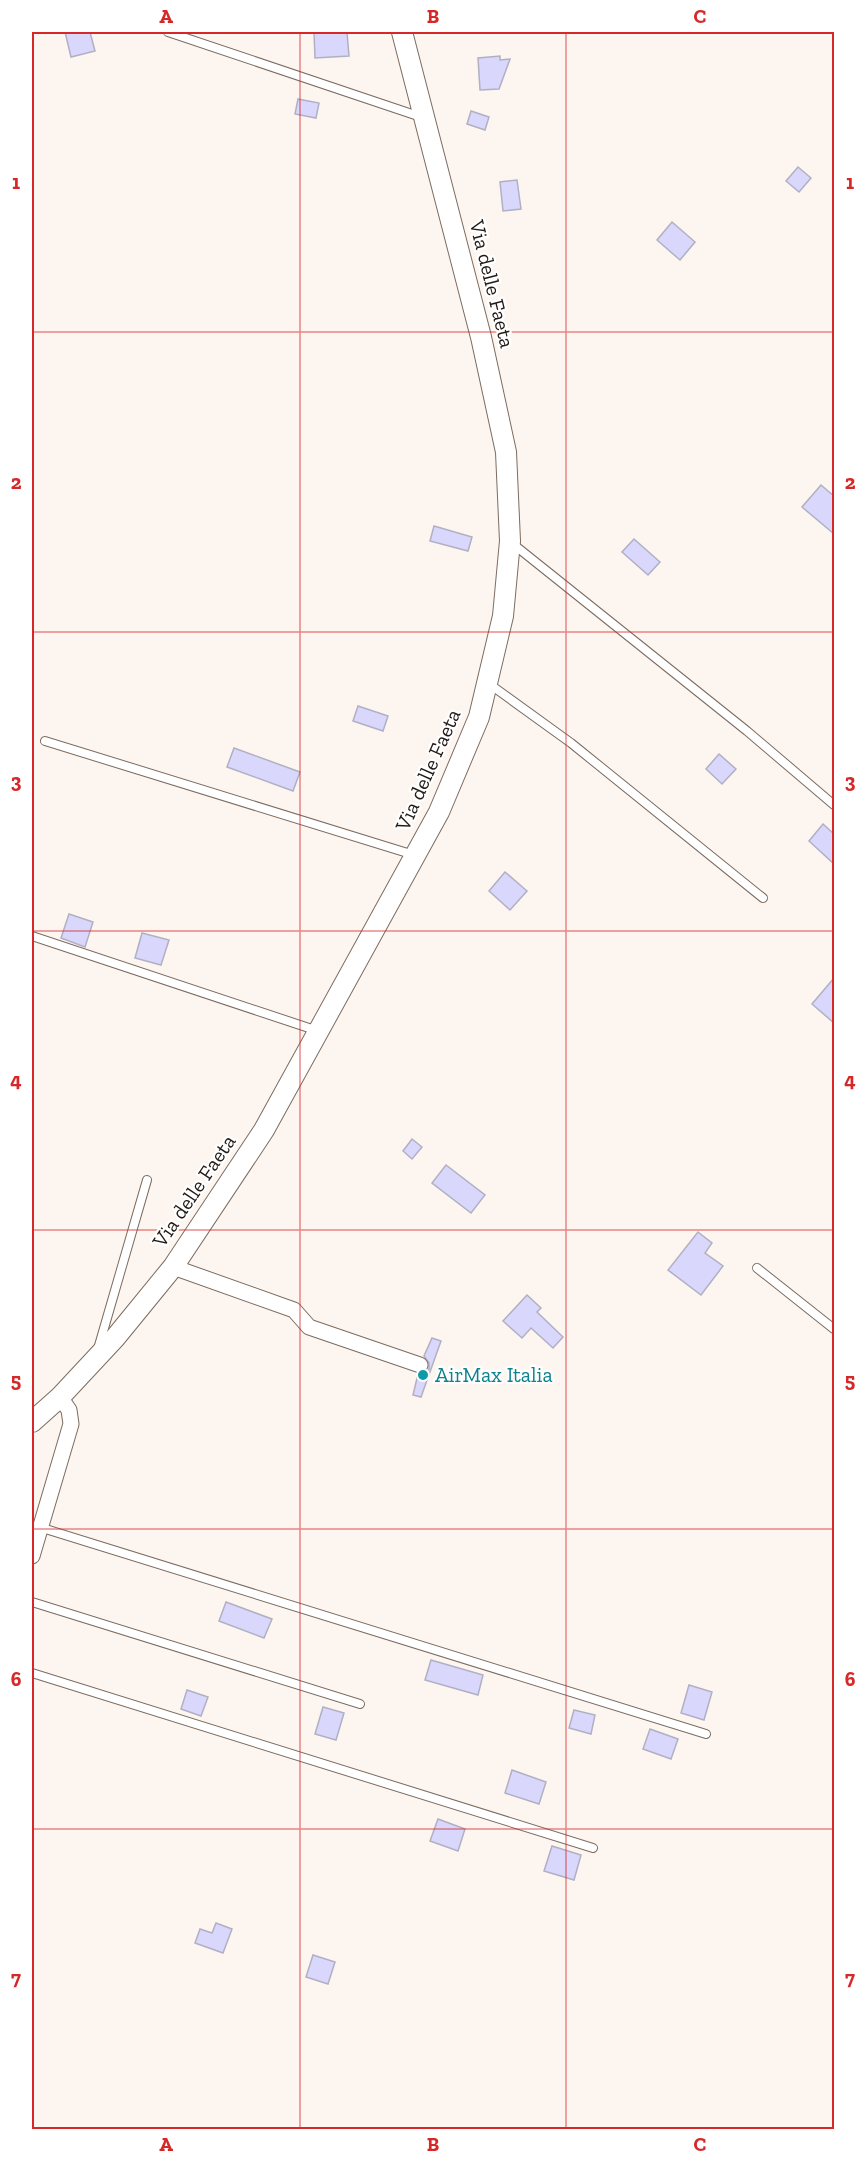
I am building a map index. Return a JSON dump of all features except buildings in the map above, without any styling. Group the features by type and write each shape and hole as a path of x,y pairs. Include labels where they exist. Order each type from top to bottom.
{"street":[{"name":"Via delle Faeta","path":"32,1422 115,1338 173,1267 264,1130 440,812 479,717 503,616 510,541 506,452 481,337 402,32"},
{"path":"173,1267 294,1310 309,1327 420,1365"},
{"path":"32,1556 71,1424 69,1410 60,1396"}],"lane":[{"path":"168,32 425,118"},
{"path":"510,541 747,731 834,805"},
{"path":"487,682 571,743 763,898"},
{"path":"45,741 415,856"},
{"path":"32,936 318,1032"},
{"path":"94,1360 147,1180"},
{"path":"757,1268 834,1329"},
{"path":"39,1527 706,1734"},
{"path":"32,1602 360,1704"},
{"path":"32,1673 592,1848"}],"place":[{"name":"AirMax Italia","path":"423,1375"}]}
